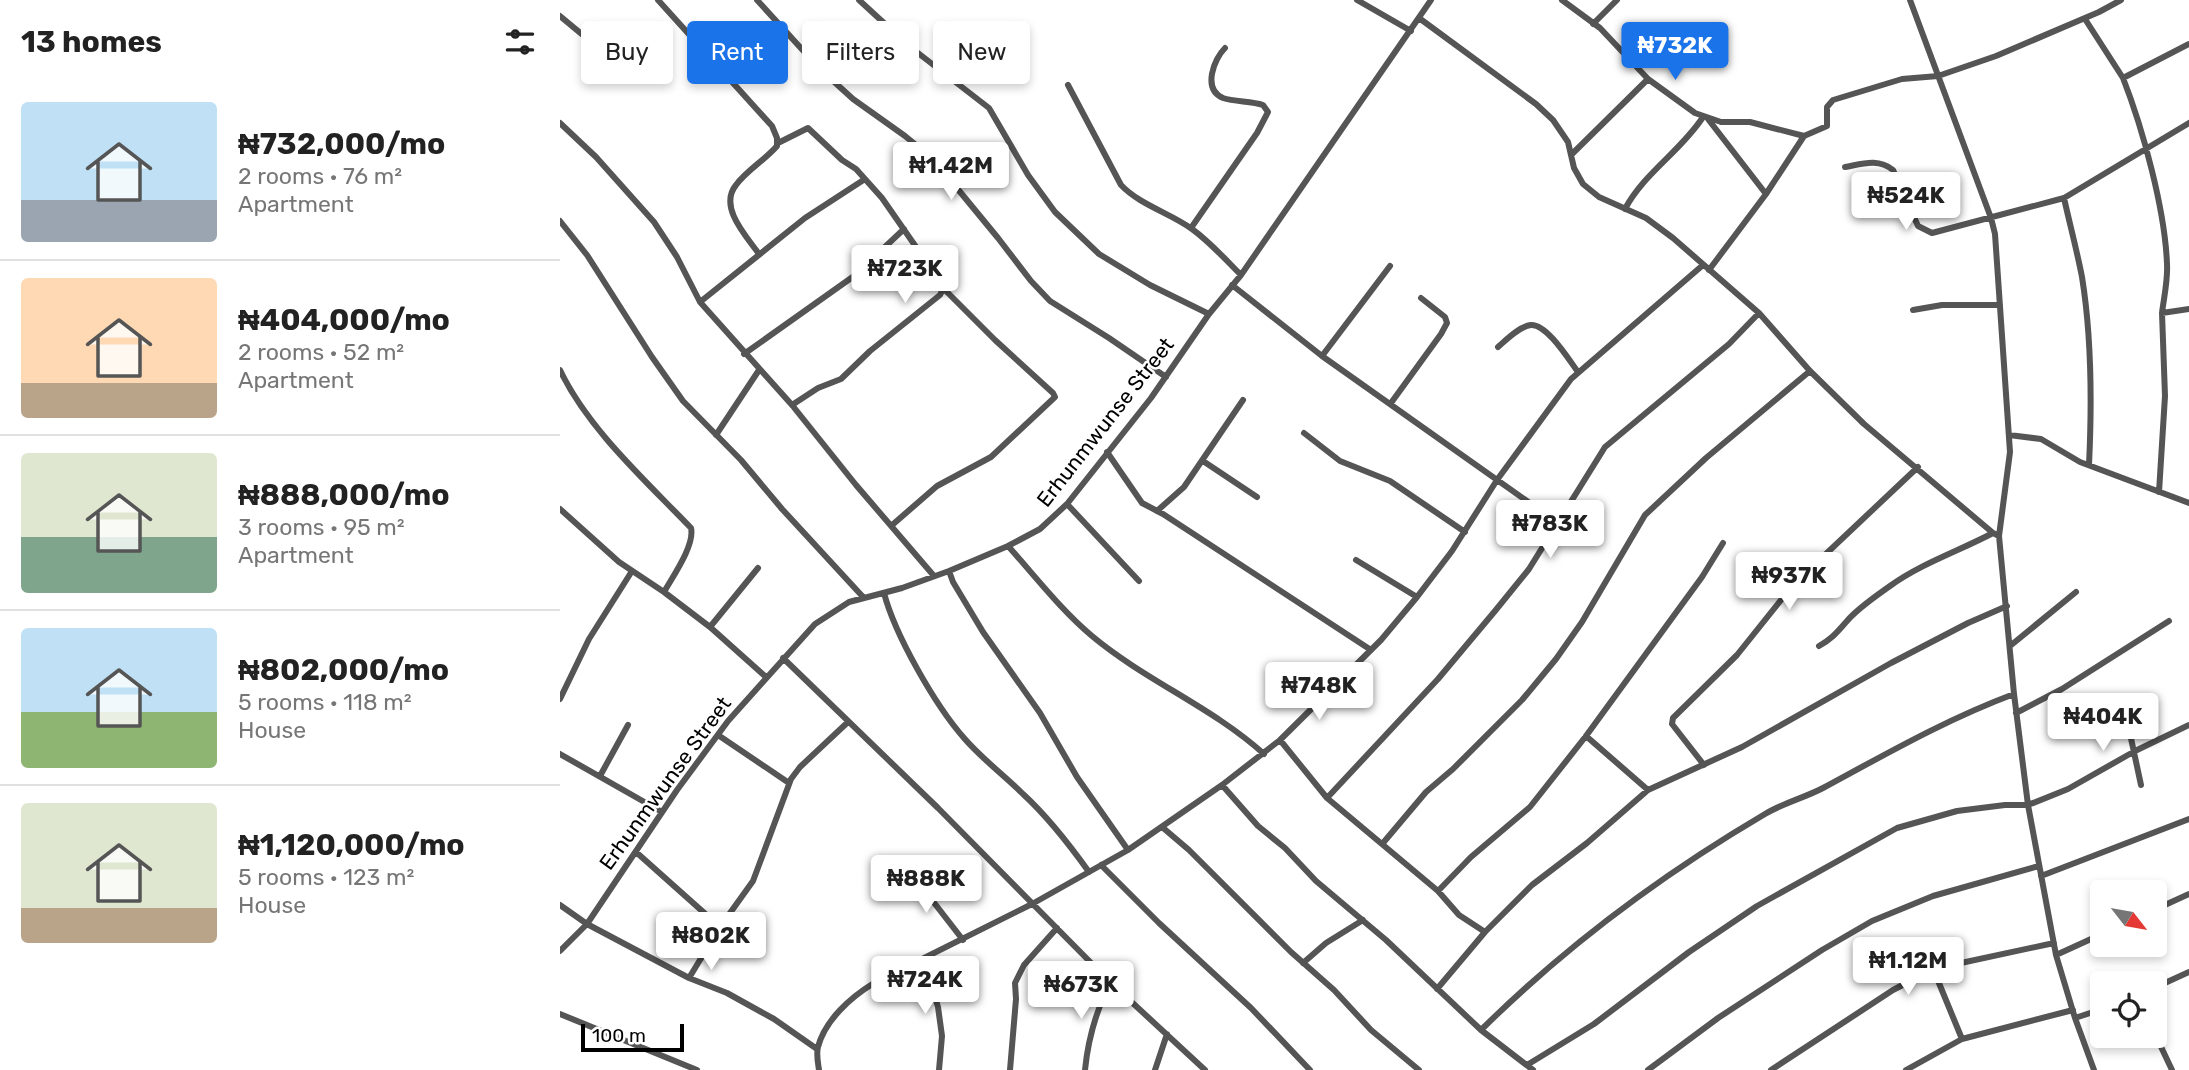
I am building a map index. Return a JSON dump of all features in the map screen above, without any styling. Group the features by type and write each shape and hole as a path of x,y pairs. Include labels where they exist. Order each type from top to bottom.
{"street":[{"path":"658,0 752,102 772,126 778,143"},
{"path":"757,0 820,69 853,99 905,135 933,159 1031,281 1051,301 1166,377"},
{"path":"859,0 909,46 989,108 1028,175 1055,212 1099,254 1150,285 1209,314"},
{"path":"1357,0 1411,31"},
{"name":"Erhunmwunse Street","path":"560,951 587,925 662,812 718,735 815,624 838,608 948,571 1008,546 1040,529 1067,504 1241,275 1431,0"},
{"path":"1562,0 1594,24 1629,56 1648,79 1705,118 1766,194"},
{"path":"1594,24 1617,0"},
{"path":"1910,0 1995,234 2010,452 1996,535 2007,606 2016,713 2028,805 2056,955 2094,1070"},
{"path":"819,1070 817,1049 824,1034 839,1011 857,993 1032,904 1128,850 1222,785 1280,740 1371,650 1417,597 1465,532 1497,480 1552,403 1578,372 1706,267 1766,194 1804,136 1827,126 1827,107 1833,100 1902,79 1938,76 1996,56 2085,19 2121,0"},
{"path":"560,16 581,34"},
{"path":"1419,18 1536,104 1553,120 1568,142 1574,168 1583,184 1599,197 1646,218 1673,238 1759,313 1810,371 1864,424 1996,535"},
{"path":"2085,19 2123,78 2133,104 2161,214 2167,265 2162,313 2165,396 2159,492"},
{"path":"2123,78 2189,44"},
{"path":"1191,228 1257,134 1268,112 1263,105 1219,96 1212,82 1212,74 1217,58 1225,48"},
{"path":"1571,155 1648,79"},
{"path":"1068,85 1121,185 1191,228 1241,275"},
{"path":"1705,118 1721,122 1750,122 1804,136"},
{"path":"1625,209 1634,192 1705,118"},
{"path":"560,123 596,157 654,222 677,257 700,302 792,405 934,576"},
{"path":"1845,167 1881,162 1893,170 1918,226 1932,233 2064,198 2189,123"},
{"path":"759,254 734,217 731,194 736,185 778,143 808,128 865,179 904,229 943,288 1055,397 991,457 937,486 891,527"},
{"path":"700,302 805,218 865,179"},
{"path":"2064,198 2082,278 2089,346 2089,465"},
{"path":"560,221 587,254 683,401 741,460 864,598"},
{"path":"744,354 854,276 904,229"},
{"path":"1322,356 1390,266"},
{"path":"1232,285 1322,356 1558,523"},
{"path":"792,405 818,388 841,379 870,351 940,295 943,288"},
{"path":"1391,403 1447,323 1445,317 1421,298"},
{"path":"1913,310 1942,305 2000,305"},
{"path":"2162,313 2189,309"},
{"path":"1327,798 1438,678 1529,569 1605,447 1730,344 1759,313"},
{"path":"1498,346 1522,328 1530,325 1539,327 1552,338 1578,372"},
{"path":"560,370 587,413 612,444 691,528 693,534 690,544 664,592"},
{"path":"716,435 759,370"},
{"path":"1383,843 1426,792 1522,700 1556,659 1582,622 1645,515 1706,458 1810,371"},
{"path":"1157,510 1184,486 1243,400"},
{"path":"1304,433 1340,461 1390,481 1465,532"},
{"path":"2009,435 2041,439 2089,465 2189,503"},
{"path":"1107,452 1142,503 1157,510 1371,650"},
{"path":"1203,461 1257,497"},
{"path":"1704,765 1672,724 1673,718 1737,655 1793,585 1917,467"},
{"path":"1067,504 1139,581"},
{"path":"560,509 632,571 710,627 766,677"},
{"path":"1819,646 1837,634 1847,621 1889,586 1913,570 1996,535"},
{"path":"1438,891 1471,856 1530,807 1586,736 1702,577 1723,543"},
{"path":"1008,546 1091,635 1129,663 1221,720 1264,754"},
{"path":"1356,560 1417,597"},
{"path":"710,627 758,568"},
{"path":"560,699 589,639 632,571"},
{"path":"948,571 983,632 1040,713 1077,777 1128,850"},
{"path":"2010,646 2076,592"},
{"path":"884,593 890,617 930,691 952,722 982,757 1024,794 1059,831 1089,872"},
{"path":"1437,989 1485,932 1532,885 1587,843 1648,790 1742,747 1891,663 2007,606"},
{"path":"2016,713 2062,689 2169,621"},
{"path":"783,658 938,808 1110,982 1205,1070"},
{"path":"1481,1030 1516,996 1598,928 1700,855 1756,819 1819,790 1966,712 2014,694"},
{"path":"2127,701 2129,729 2141,785"},
{"path":"690,978 720,927 753,881 789,783 800,768 848,722"},
{"path":"1527,1065 1594,1024 1689,952 1757,906 1897,828 1957,811 2028,805 2068,789 2189,724"},
{"path":"600,776 628,725"},
{"path":"718,735 789,783"},
{"path":"1586,736 1648,790"},
{"path":"1280,740 1327,798 1438,891 1459,915 1485,932"},
{"path":"560,754 662,812"},
{"path":"1222,785 1265,834 1285,848 1316,881 1363,920 1481,1030 1533,1070"},
{"path":"2041,876 2189,819"},
{"path":"1162,827 1334,990 1371,1030 1419,1070"},
{"path":"636,852 720,927"},
{"path":"1101,865 1251,1008 1310,1070"},
{"path":"1648,1070 1718,1018 1822,950 1872,921 1933,896 2039,866"},
{"path":"911,873 963,940"},
{"path":"2167,904 2189,894"},
{"path":"560,905 587,925 690,978 727,993 774,1019 817,1049"},
{"path":"1303,963 1326,943 1363,920"},
{"path":"1010,1070 1015,983 1024,965 1057,928"},
{"path":"2056,955 2090,939"},
{"path":"1771,1070 1893,990 1934,971 2054,943"},
{"path":"923,960 942,1035 939,1070"},
{"path":"1934,971 1962,1039"},
{"path":"2167,982 2189,972"},
{"path":"1085,1070 1090,1038 1110,982"},
{"path":"1906,1070 1962,1039 2073,1010"},
{"path":"2075,1018 2090,1013"},
{"path":"560,1014 697,1070"},
{"path":"1155,1070 1167,1034"},
{"path":"2162,1048 2172,1070"}]}
